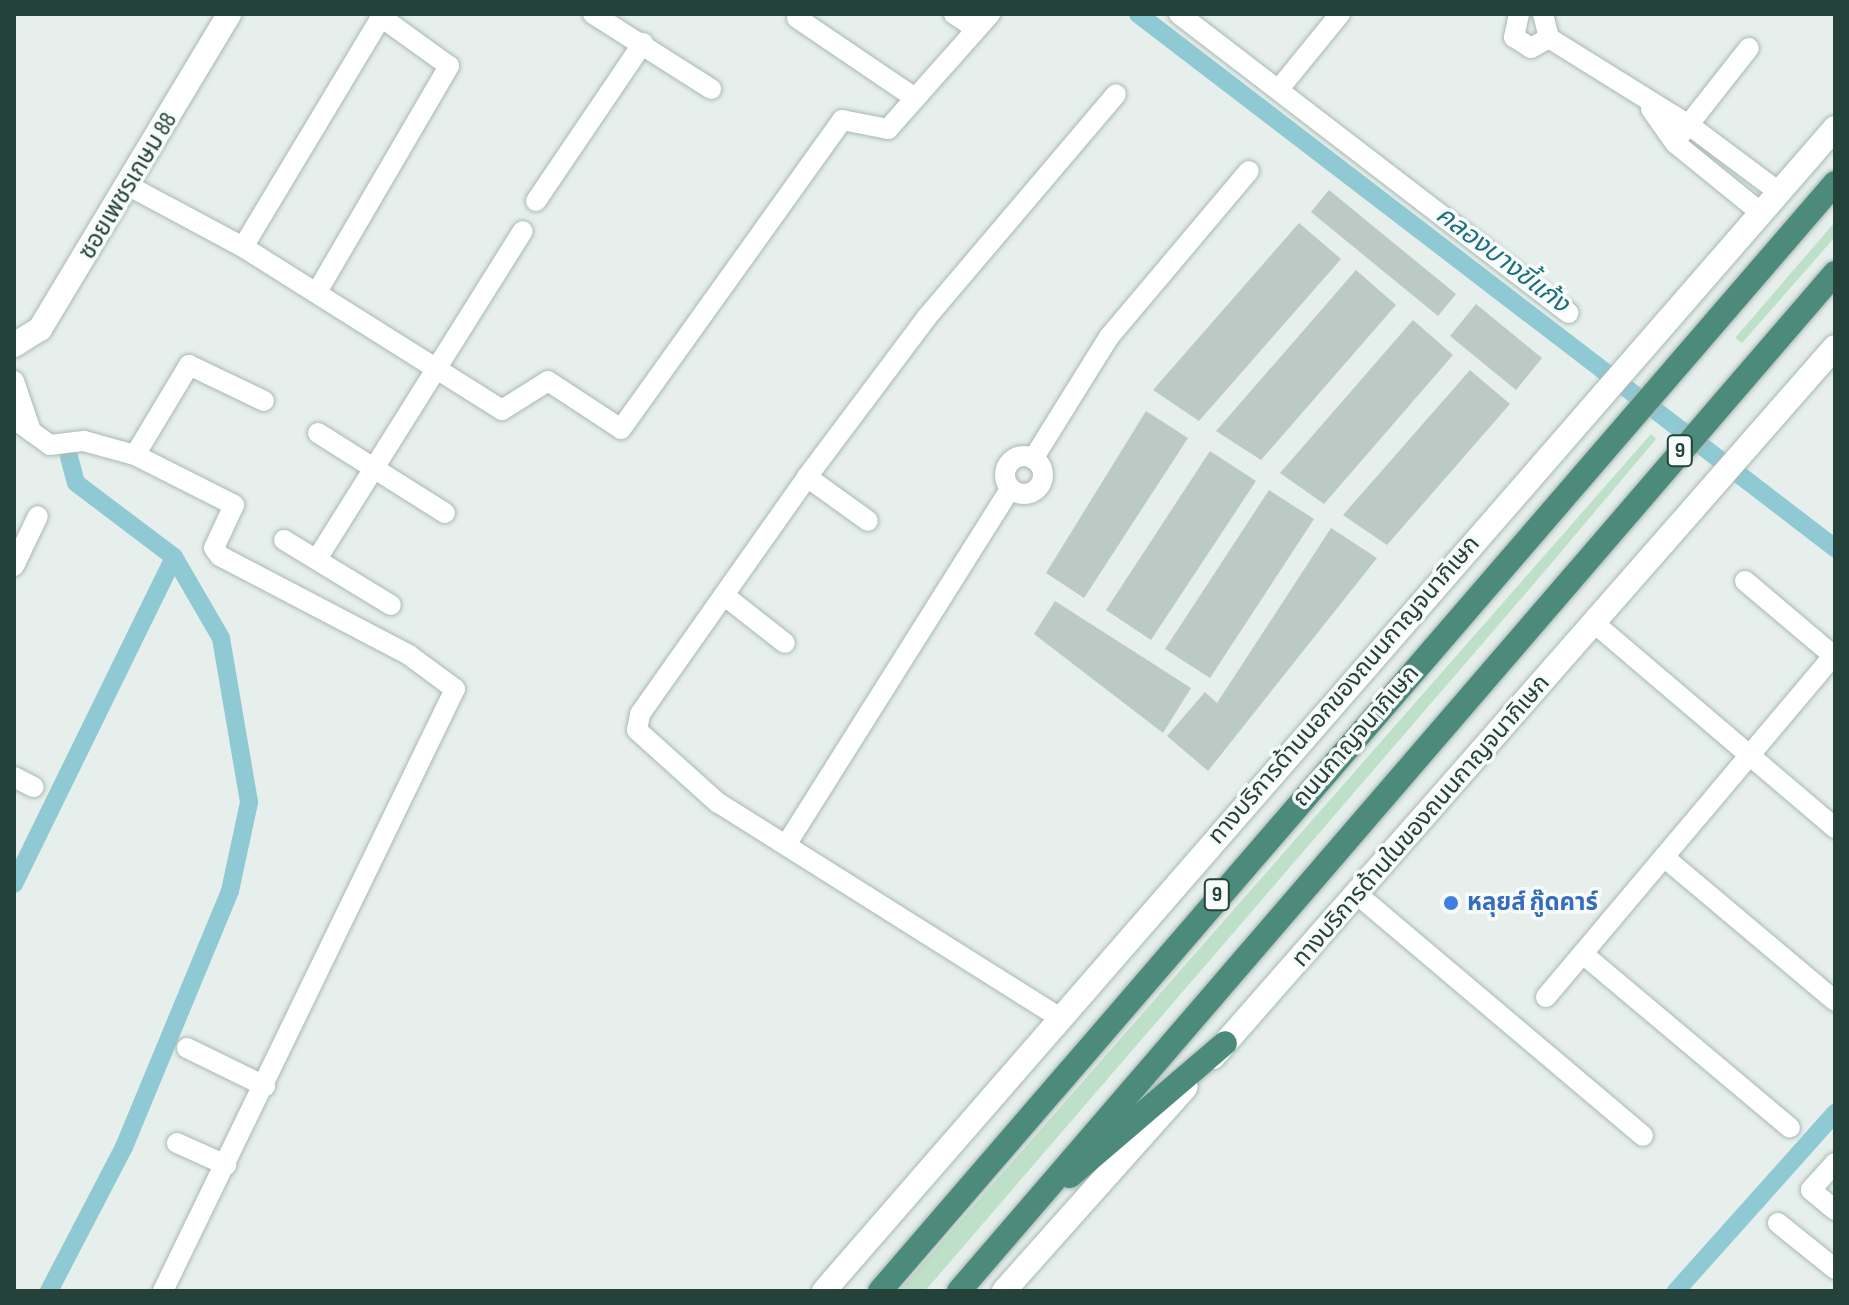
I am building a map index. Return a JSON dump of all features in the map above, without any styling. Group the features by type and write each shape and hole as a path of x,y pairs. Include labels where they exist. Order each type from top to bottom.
{"highway":[{"name":"ถนนกาญจนาภิเษก","path":"880,1291 1835,183"},
{"name":"9","path":"959,1291 1835,273"},
{"path":"1026,1214 1225,1043"}],"main road":[{"name":"ซอยเพชรเกษม 88","path":"14,345 40,329 129,186 229,14"},
{"name":"ทางบริการด้านนอกของถนนกาญจนาภิเษก","path":"824,1291 1681,298 1835,128"},
{"name":"ทางบริการด้านในของถนนกาญจนาภิเษก","path":"1004,1291 1358,895 1636,571 1835,347"}],"street":[{"path":"593,14 711,89"},
{"path":"129,186 243,247 502,410 548,381 621,429 842,120 888,129 982,21 954,14"},
{"path":"1179,14 1569,313"},
{"path":"1279,89 1340,14"},
{"path":"1543,14 1549,38 1648,105 1689,125 1779,192"},
{"path":"243,247 382,15 449,66 317,292"},
{"path":"1515,15 1512,30 1524,47 1549,38"},
{"path":"797,18 915,98"},
{"path":"536,201 643,43"},
{"path":"1675,143 1749,48"},
{"path":"1060,1018 695,786 637,730 640,714 807,477 995,230 1116,94"},
{"path":"1648,105 1675,143 1761,213"},
{"path":"786,845 1010,489 1007,466 1033,459 1116,329 1249,171"},
{"path":"317,559 523,231"},
{"path":"135,455 189,365 264,401"},
{"path":"14,381 23,425 50,445 84,441 135,455 234,505 214,548 220,556 409,655 455,689 163,1291"},
{"path":"318,433 445,513"},
{"path":"807,477 868,521"},
{"path":"14,566 38,516"},
{"path":"284,540 391,605"},
{"path":"1546,997 1834,657 1745,581"},
{"path":"725,596 785,643"},
{"path":"1593,622 1835,828"},
{"path":"14,777 34,787"},
{"path":"1664,857 1835,1001"},
{"path":"1358,895 1643,1136"},
{"path":"1583,954 1790,1128"},
{"path":"187,1048 265,1086"},
{"path":"177,1143 226,1165"},
{"path":"1835,1163 1811,1190 1835,1210"},
{"path":"1778,1223 1835,1269"}],"green space":[{"path":"1835,222 1835,237 1742,343 1735,338"},
{"path":"1651,434 1656,439 1550,565 925,1291 899,1291"}],"building":[{"path":"1329,190 1456,294 1438,316 1311,212"},
{"path":"1299,223 1341,259 1199,421 1153,390"},
{"path":"1356,270 1396,305 1261,460 1216,431"},
{"path":"1476,304 1542,358 1516,390 1450,336"},
{"path":"1413,320 1453,355 1324,504 1280,473"},
{"path":"1470,370 1510,404 1387,545 1343,515"},
{"path":"1146,411 1188,438 1084,598 1046,573"},
{"path":"1210,451 1256,481 1151,640 1106,610"},
{"path":"1269,490 1314,519 1210,678 1165,649"},
{"path":"1331,528 1377,558 1208,771 1167,736 1205,692 1217,703"},
{"path":"1055,601 1191,688 1163,733 1034,634"}],"waterway":[{"name":"คลองบางขี้แก้ง","path":"1138,14 1835,548"},
{"path":"14,884 174,557 76,483 69,457"},
{"path":"49,1291 124,1147 230,891 249,802 221,638 174,557"},
{"path":"1676,1291 1835,1113"}],"place":[{"name":"หลุยส์ กู๊ดคาร์","path":"1451,903"}]}
